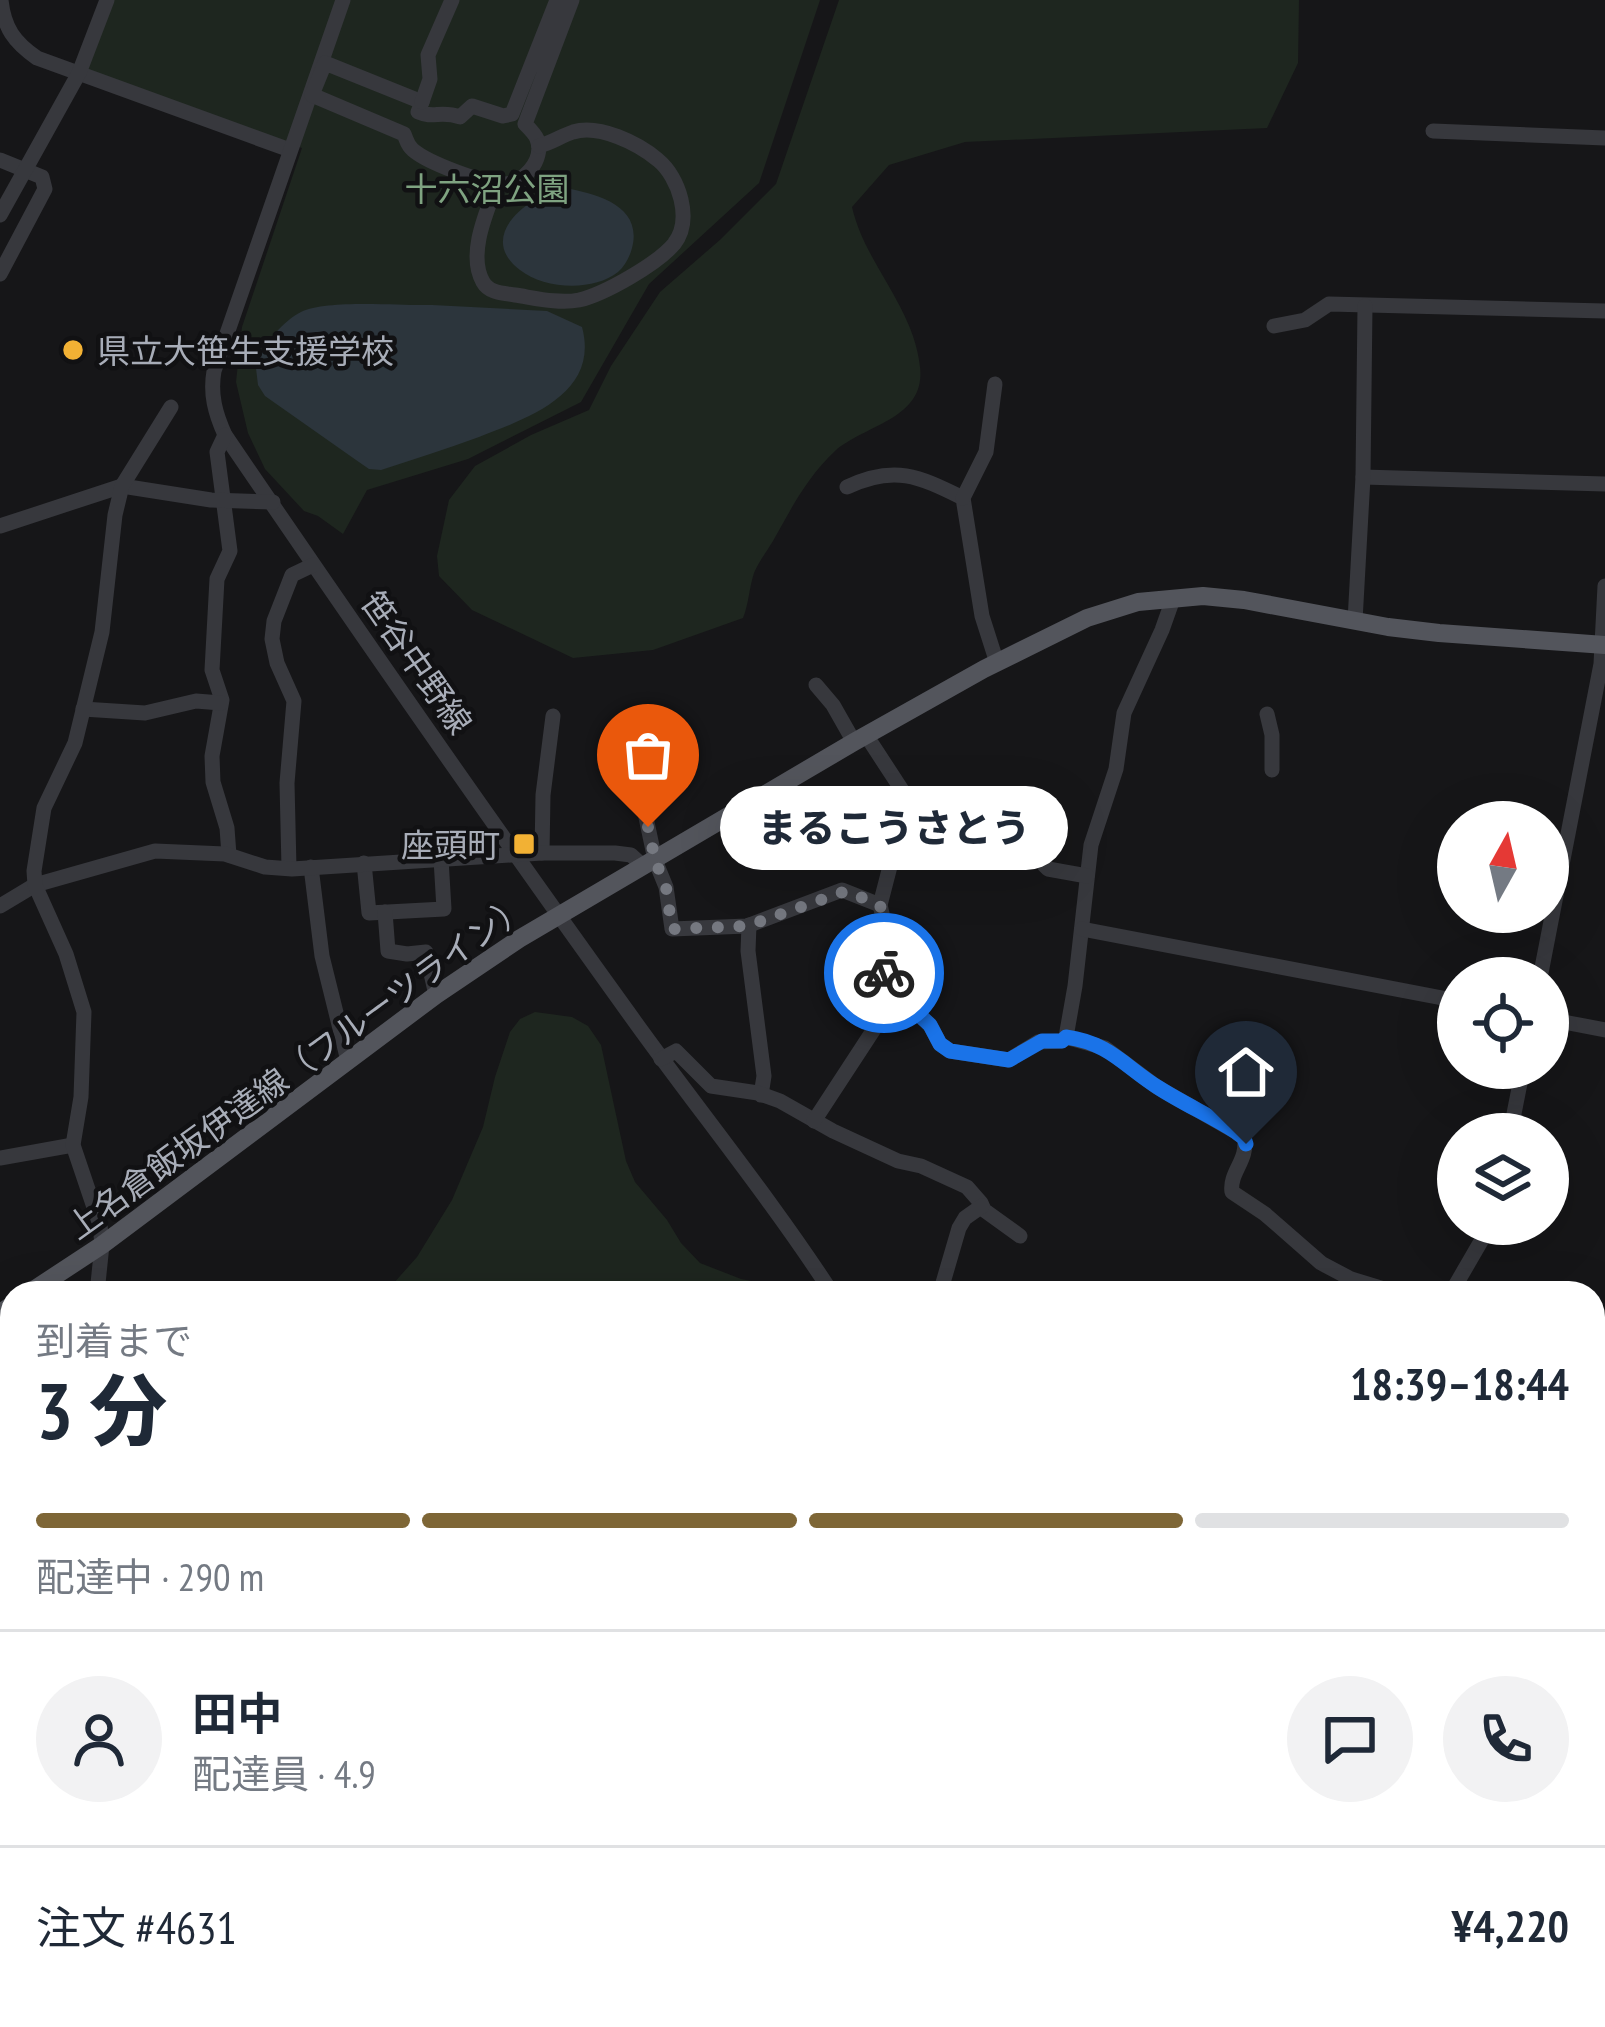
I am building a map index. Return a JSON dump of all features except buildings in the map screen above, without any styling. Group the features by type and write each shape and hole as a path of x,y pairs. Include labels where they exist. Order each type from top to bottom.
{"main road":[{"name":"上名倉飯坂伊達線（フルーツライン）","path":"46,1281 102,1245 436,995 558,915 860,738 1100,613 1138,602 1225,598 1439,633 1604,645"}],"street":[{"path":"1,0 15,43 37,58 290,151"},
{"path":"0,215 79,73 107,0"},
{"name":"笹谷中野線","path":"343,0 214,370 211,388 216,413 225,435 514,854 824,1281"},
{"path":"452,0 428,55 430,79 418,112 430,117 446,112 460,117 472,106 503,116 512,114 557,0"},
{"path":"422,102 325,63 311,95 404,134 412,149 435,161 497,184 526,175 539,146 525,124 572,0"},
{"path":"497,184 478,242 478,263 486,288 498,293 574,301 586,298 654,261 673,244 681,225 679,188 659,161 608,134 574,131 539,146"},
{"path":"1433,131 1605,138"},
{"path":"0,160 42,177 45,189 0,274"},
{"path":"1274,326 1305,320 1329,304 1605,310"},
{"path":"1355,621 1365,306"},
{"path":"994,384 986,452 963,498 982,616 997,663"},
{"path":"98,1281 100,1225 74,1145 84,1012 66,954 35,885 34,871 44,808 75,743 102,632 122,486 170,407"},
{"path":"225,435 218,452 230,551 217,579 212,670 221,703 212,756 229,855"},
{"path":"848,487 882,476 909,474 963,498"},
{"path":"1363,477 1605,484"},
{"path":"0,526 122,486 222,501 272,502"},
{"path":"289,868 287,783 294,701 272,639 292,575 313,565"},
{"path":"1544,957 1604,645 1605,586"},
{"path":"913,807 895,847 880,905 886,930 882,968 897,994 950,1051 1009,1060 1038,1042 1062,1041 1091,845 1116,769 1124,713 1173,598"},
{"path":"816,685 913,807 1031,831 1044,841 1048,869 1087,876"},
{"path":"83,709 145,713 196,701 221,703"},
{"path":"643,713 641,794 649,863 666,887 672,929 749,925 842,890 880,905"},
{"path":"1267,714 1272,770"},
{"path":"542,853 543,795 553,716"},
{"path":"0,906 35,885 155,851 229,855 265,867 289,868 542,853 615,853 649,863"},
{"path":"364,862 369,913 444,909 441,859"},
{"path":"311,867 322,956 348,1061"},
{"path":"385,912 388,951 426,952 436,995"},
{"path":"749,925 764,1076 761,1095"},
{"path":"1082,928 1437,997"},
{"path":"814,1121 897,994"},
{"path":"1569,1022 1605,1030"},
{"path":"1066,1037 1105,1048 1157,1087 1244,1138 1246,1151 1231,1181 1232,1192 1322,1262 1358,1281"},
{"path":"661,1059 676,1051 711,1086 779,1101 898,1161 968,1187 982,1207 1020,1236"},
{"path":"0,1158 74,1145"},
{"path":"943,1281 958,1228 982,1207"},
{"path":"1458,1281 1479,1245"}],"green space":[{"name":"十六沼公園","path":"114,0 820,0 759,183 649,284 581,402 468,459 367,490 343,534 304,511 265,469 248,433 236,382 242,327 302,148 87,70"},
{"path":"839,0 1299,0 1298,63 1267,128 965,142 889,165 852,207 867,248 909,325 920,367 919,384 904,409 835,451 816,472 756,569 743,618 653,650 573,658 472,610 439,576 437,556 449,500 475,466 589,410 611,366 660,292 776,184"},
{"path":"535,1012 572,1017 588,1026 601,1045 626,1161 635,1182 700,1263 752,1281 396,1281 417,1257 452,1200 483,1127 510,1032 520,1019"}],"shaded area":[{"path":"565,188 615,204 631,222 632,248 621,270 596,283 569,286 530,276 508,257 503,244 505,231 523,208"},
{"path":"346,304 547,311 582,327 585,350 580,370 556,400 538,412 381,470 369,469 265,396 258,385 255,360 282,326 301,312"}],"way so far":[{"path":"648,827 666,887 672,929 747,926 842,890 880,905 886,930 884,973"}],"place":[{"name":"県立大笹生支援学校","path":"73,350"},
{"name":"まるこうさとう","path":"648,827"},
{"name":"座頭町","path":"524,844"}],"route":[{"path":"884,973 950,1051 1009,1060 1038,1042 1077,1038 1120,1057 1157,1087 1236,1132 1246,1144"}]}
